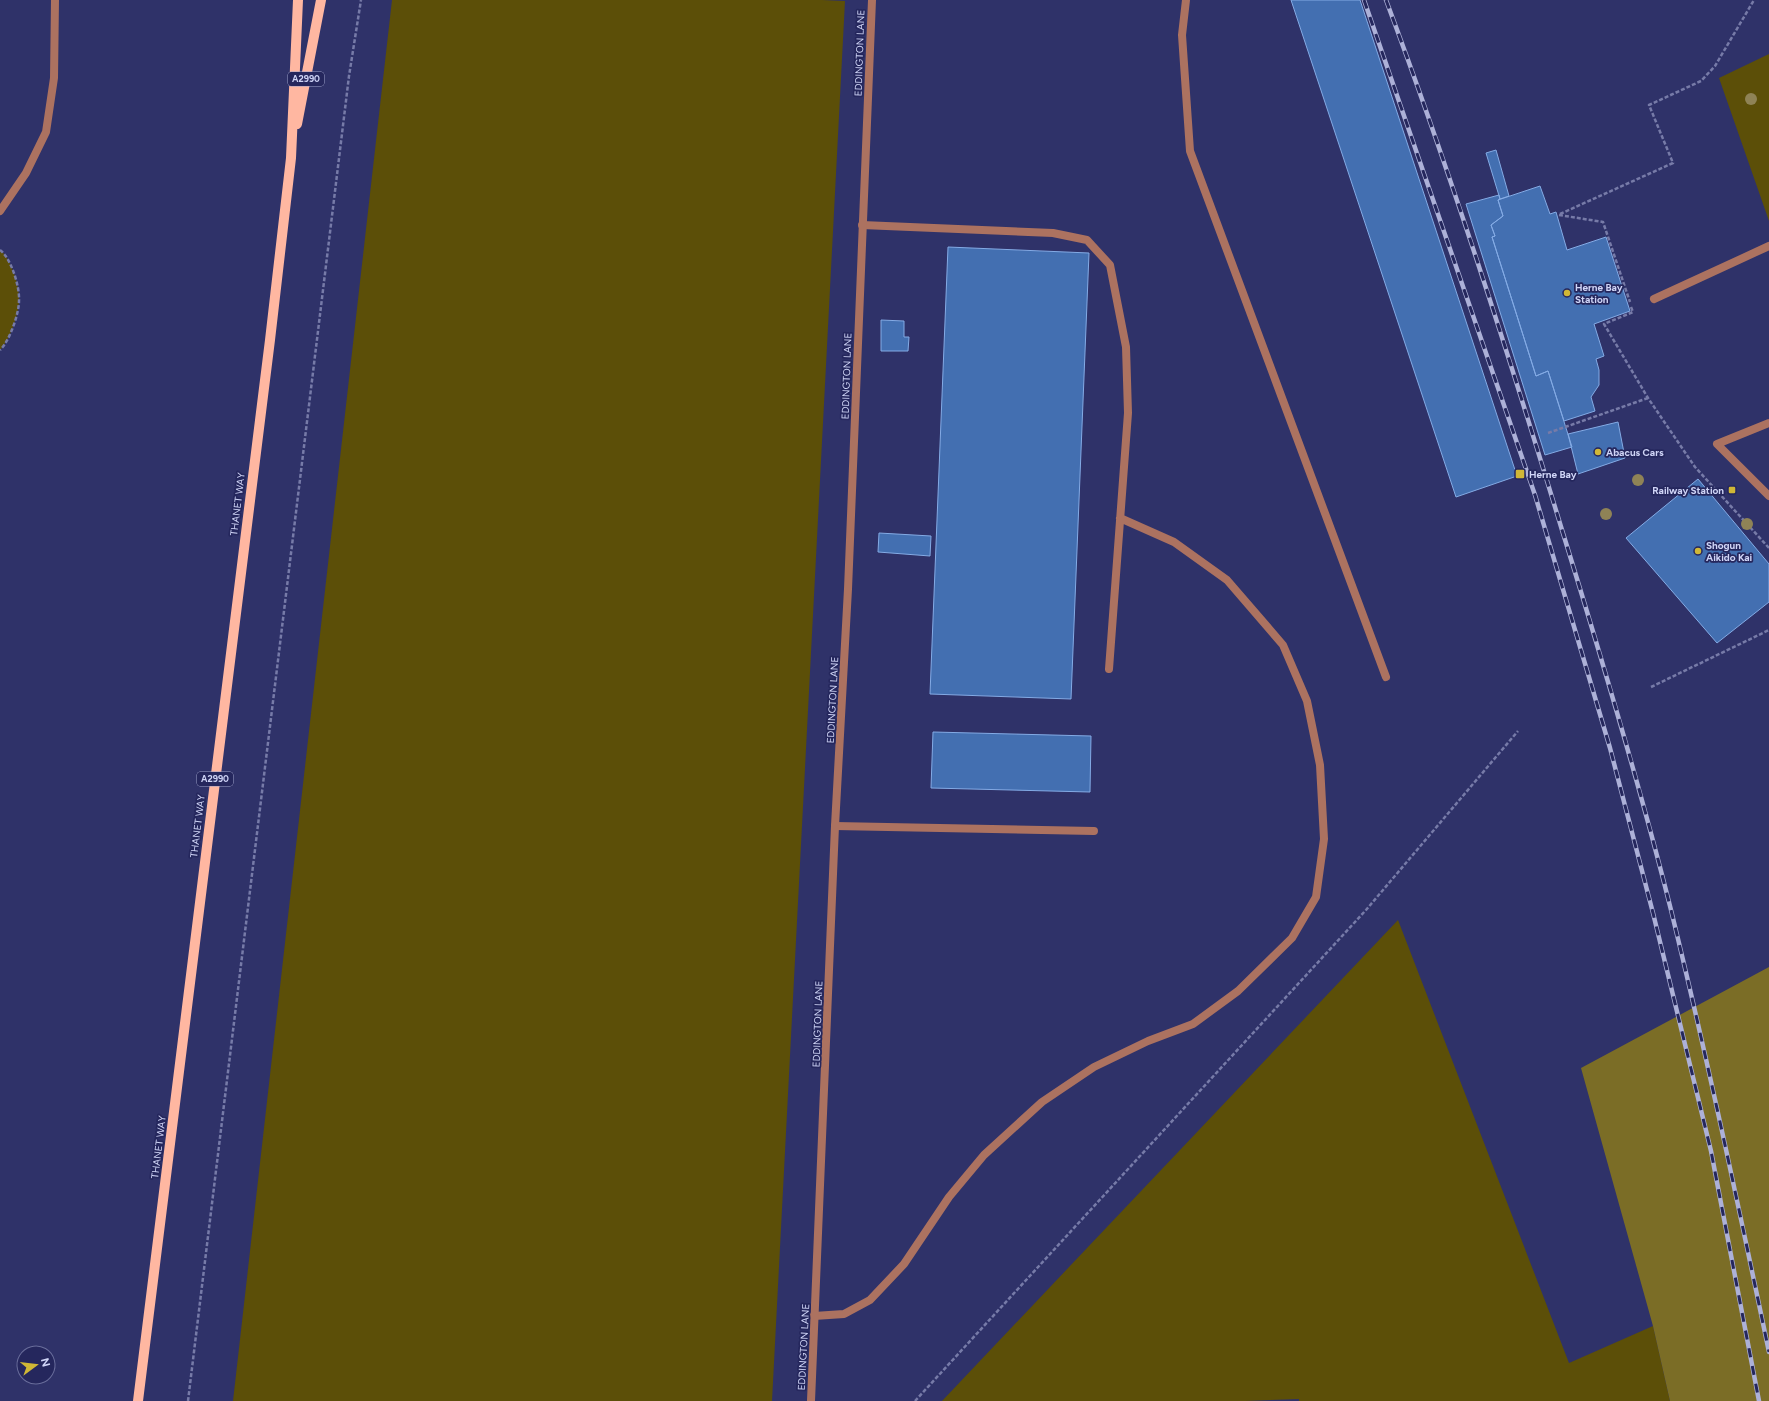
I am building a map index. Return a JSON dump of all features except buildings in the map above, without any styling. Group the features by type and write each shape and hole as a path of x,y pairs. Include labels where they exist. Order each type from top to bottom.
{"main road":[{"name":"THANET WAY","path":"138,1401 270,340 291,158 298,0"},
{"name":"THANET WAY","path":"291,158 322,0"}],"street":[{"path":"0,211 26,173 46,132 54,78 55,0"},
{"name":"EDDINGTON LANE","path":"811,1401 835,826 848,589 872,0"},
{"path":"1186,0 1182,34 1190,151 1386,677"},
{"path":"862,225 1053,233 1087,240 1110,266 1126,347 1128,413 1110,669"},
{"path":"1654,299 1769,246"},
{"path":"1769,424 1717,444 1769,496"},
{"path":"814,1316 844,1314 870,1300 904,1264 949,1197 984,1155 1042,1102 1094,1067 1148,1041 1193,1024 1238,991 1292,938 1316,897 1324,839 1320,765 1307,701 1283,645 1227,580 1174,542 1120,518"},
{"path":"835,826 1094,831"}],"path":[{"path":"188,1401 349,76 361,0"},
{"path":"1754,0 1715,66 1701,81 1649,105 1673,163 1559,215 1603,222 1619,275 1633,312 1604,324 1648,398 1695,468 1769,548"},
{"path":"0,250 6,254 16,280 19,301 14,323 3,347 0,350"},
{"path":"1548,433 1648,398"},
{"path":"1651,687 1769,630"},
{"path":"916,1401 1366,910 1518,731"}],"shaded area":[{"path":"392,0 845,1 772,1401 233,1401"},
{"path":"1769,54 1769,221 1719,78"},
{"path":"0,250 8,259 14,273 18,288 19,307 7,341 0,350"},
{"path":"1398,920 1569,1363 1653,1326 1670,1401 1299,1401 1299,1399 1246,1401 942,1401"},
{"path":"1769,967 1769,1401 1670,1401 1653,1326 1581,1068"}],"railway":[{"path":"1364,0 1535,495 1610,748 1653,913 1711,1151 1759,1401"},
{"path":"1386,0 1456,197 1500,330 1542,463 1633,767 1659,862 1697,1020 1769,1352"}],"place":[{"name":"Herne Bay Station","path":"1567,293"},
{"name":"Abacus Cars","path":"1598,452"},
{"name":"Herne Bay","path":"1520,474"},
{"name":"Railway Station","path":"1732,490"},
{"name":"Shogun Aikido Kai","path":"1698,551"}]}
